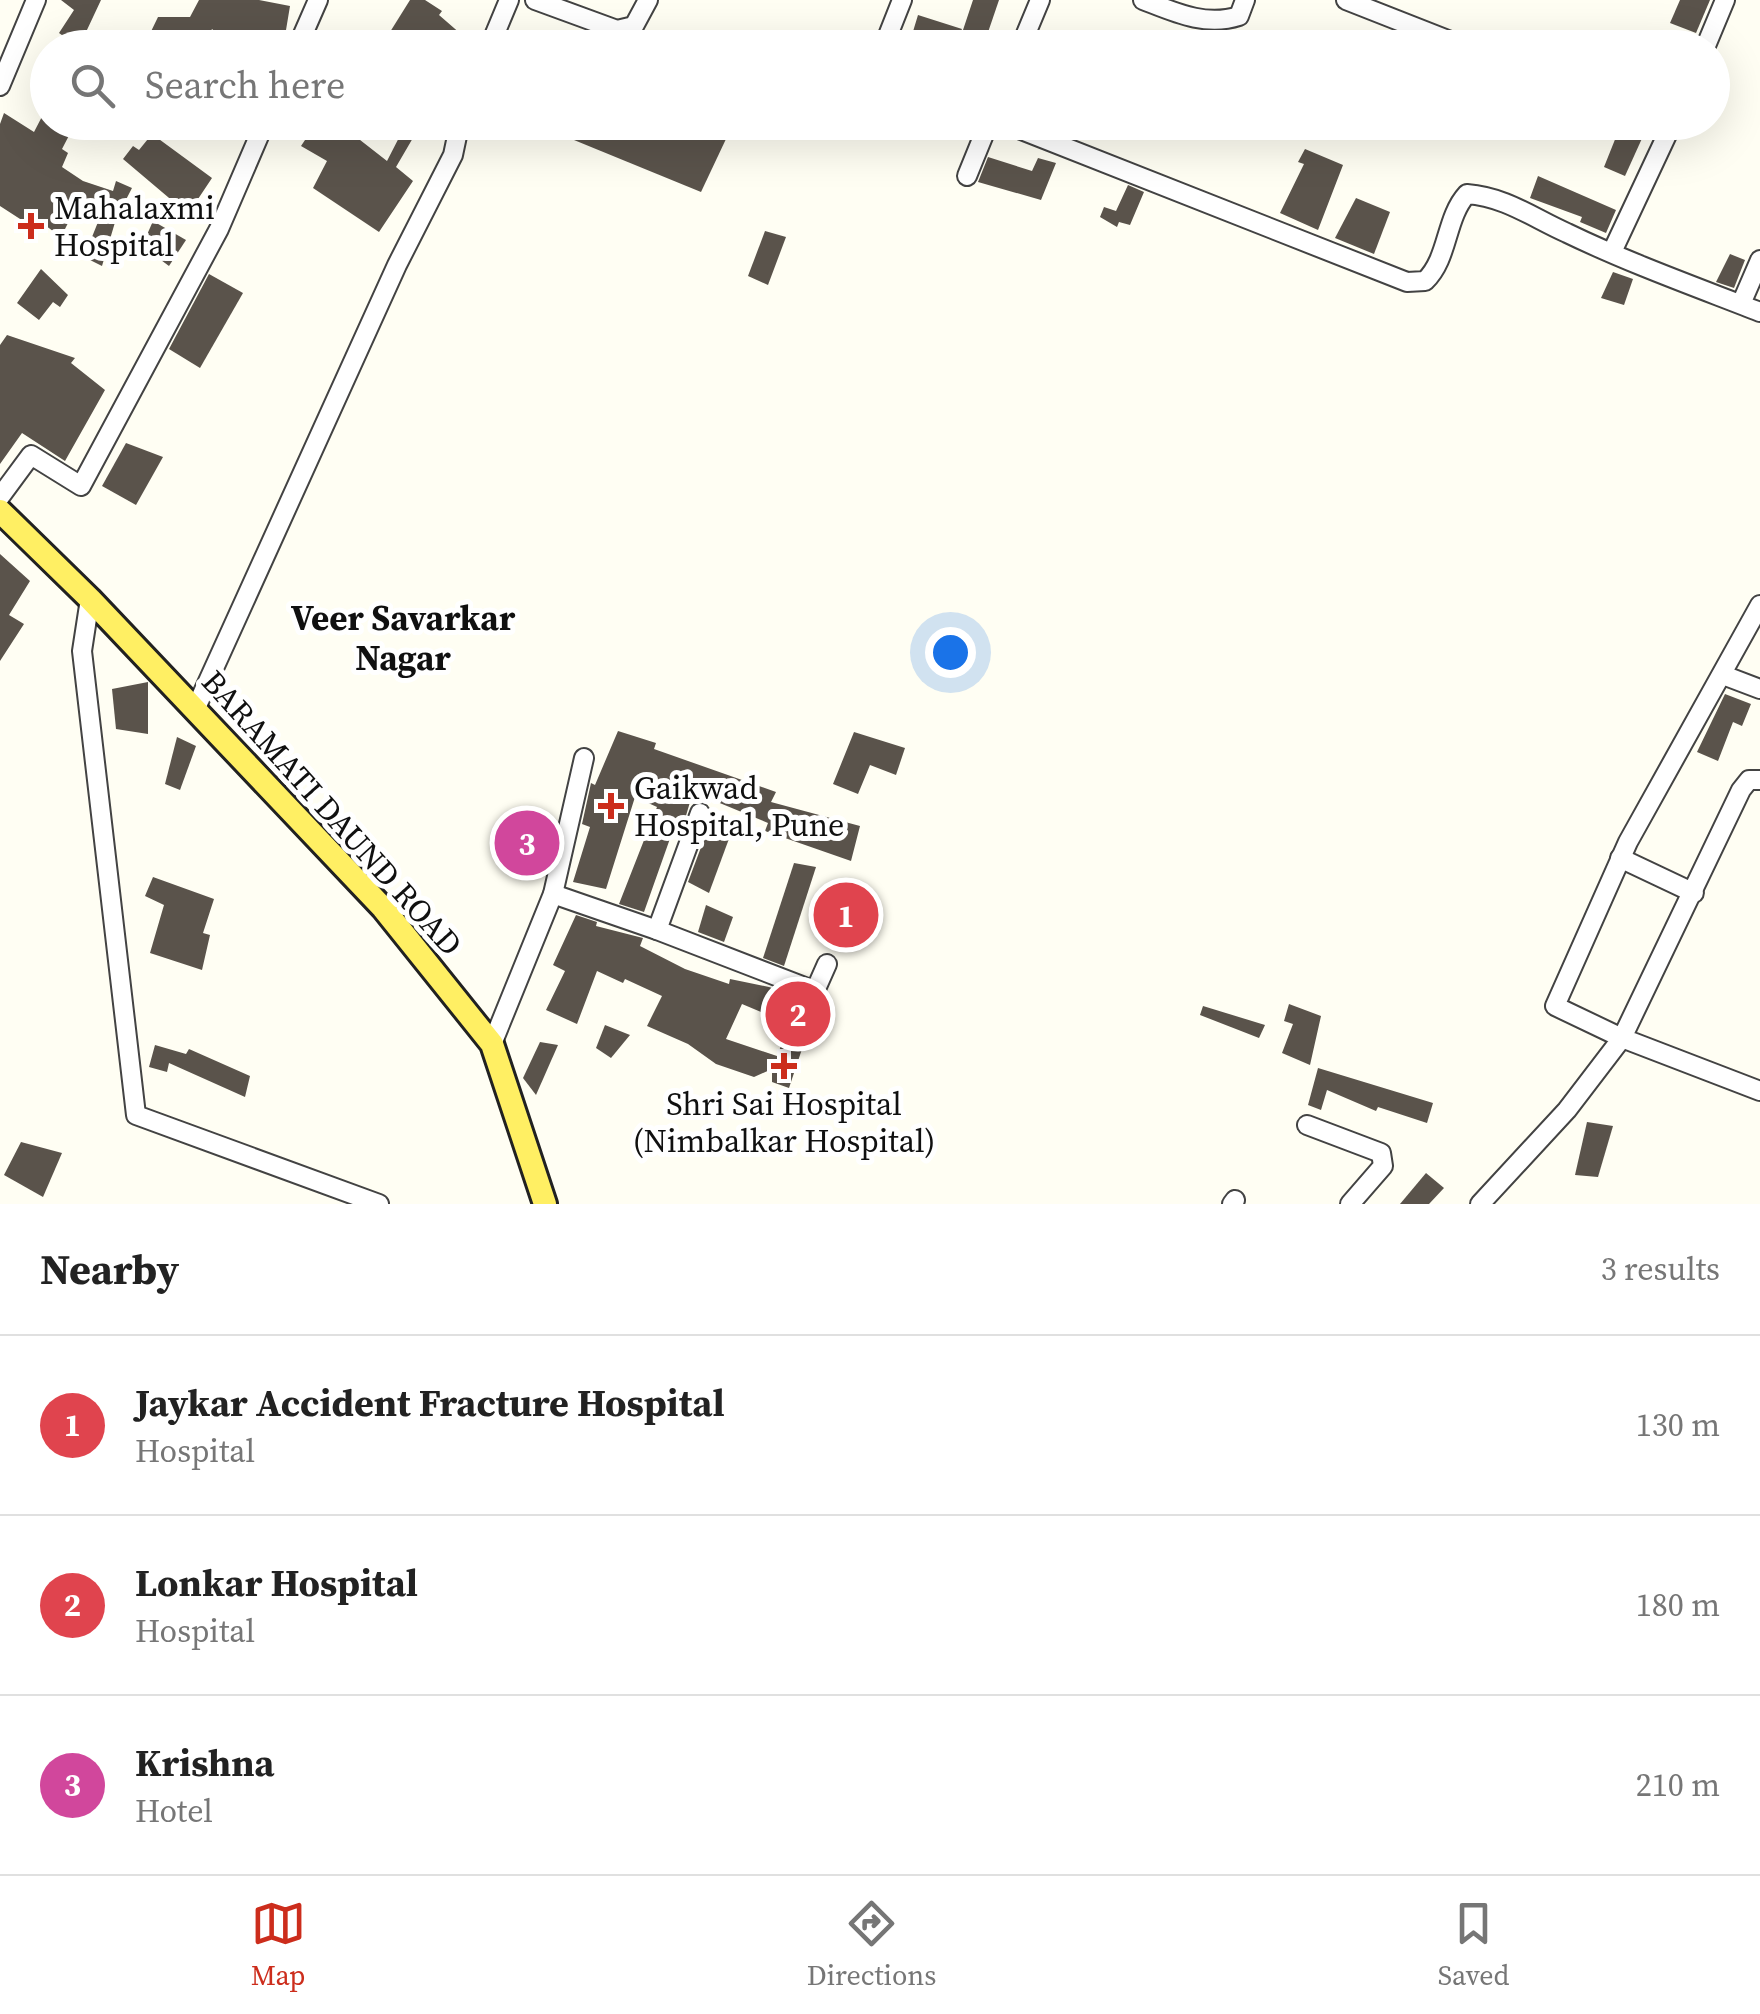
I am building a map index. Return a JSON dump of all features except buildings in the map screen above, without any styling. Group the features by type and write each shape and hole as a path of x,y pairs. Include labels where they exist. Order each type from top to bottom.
{"main road":[{"name":"BARAMATI DAUND ROAD","path":"0,511 383,908 492,1044 545,1204"}],"street":[{"path":"0,86 36,0"},
{"path":"305,30 318,0"},
{"path":"496,30 509,0"},
{"path":"535,0 617,30 634,26 648,0"},
{"path":"890,30 902,0"},
{"path":"1028,30 1040,0"},
{"path":"1143,0 1190,18 1221,22 1238,16 1245,0"},
{"path":"1346,0 1422,30"},
{"path":"1712,30 1725,0"},
{"path":"0,497 31,455 81,486 219,229 257,140"},
{"path":"195,710 397,266 453,155 456,140"},
{"path":"968,176 982,140"},
{"path":"1048,140 1407,282 1425,281 1434,272 1457,205 1467,194 1520,207 1612,252 1760,312"},
{"path":"1612,252 1664,140"},
{"path":"1740,304 1760,260"},
{"path":"90,600 82,651 136,1115 380,1204"},
{"path":"1760,605 1753,637 1723,674 1620,858 1555,1006 1622,1038 1760,1091"},
{"path":"1723,674 1760,689"},
{"path":"492,1044 553,894 584,758"},
{"path":"1480,1204 1567,1110 1622,1038 1740,790 1748,780 1760,780"},
{"path":"657,930 700,814"},
{"path":"1620,858 1694,893"},
{"path":"553,894 815,991 827,964"},
{"path":"1308,1125 1381,1152 1382,1166 1350,1204"}],"place":[{"name":"Mahalaxmi Hospital","path":"31,226"},
{"name":"Gaikwad Hospital, Pune","path":"611,806"},
{"name":"Krishna","path":"527,843"},
{"name":"Jaykar Accident Fracture Hospital","path":"846,915"},
{"name":"Lonkar Hospital","path":"798,1014"},
{"name":"Shri Sai Hospital (Nimbalkar Hospital)","path":"784,1066"}],"district":[{"name":"Veer Savarkar Nagar","path":"403,638"}]}
